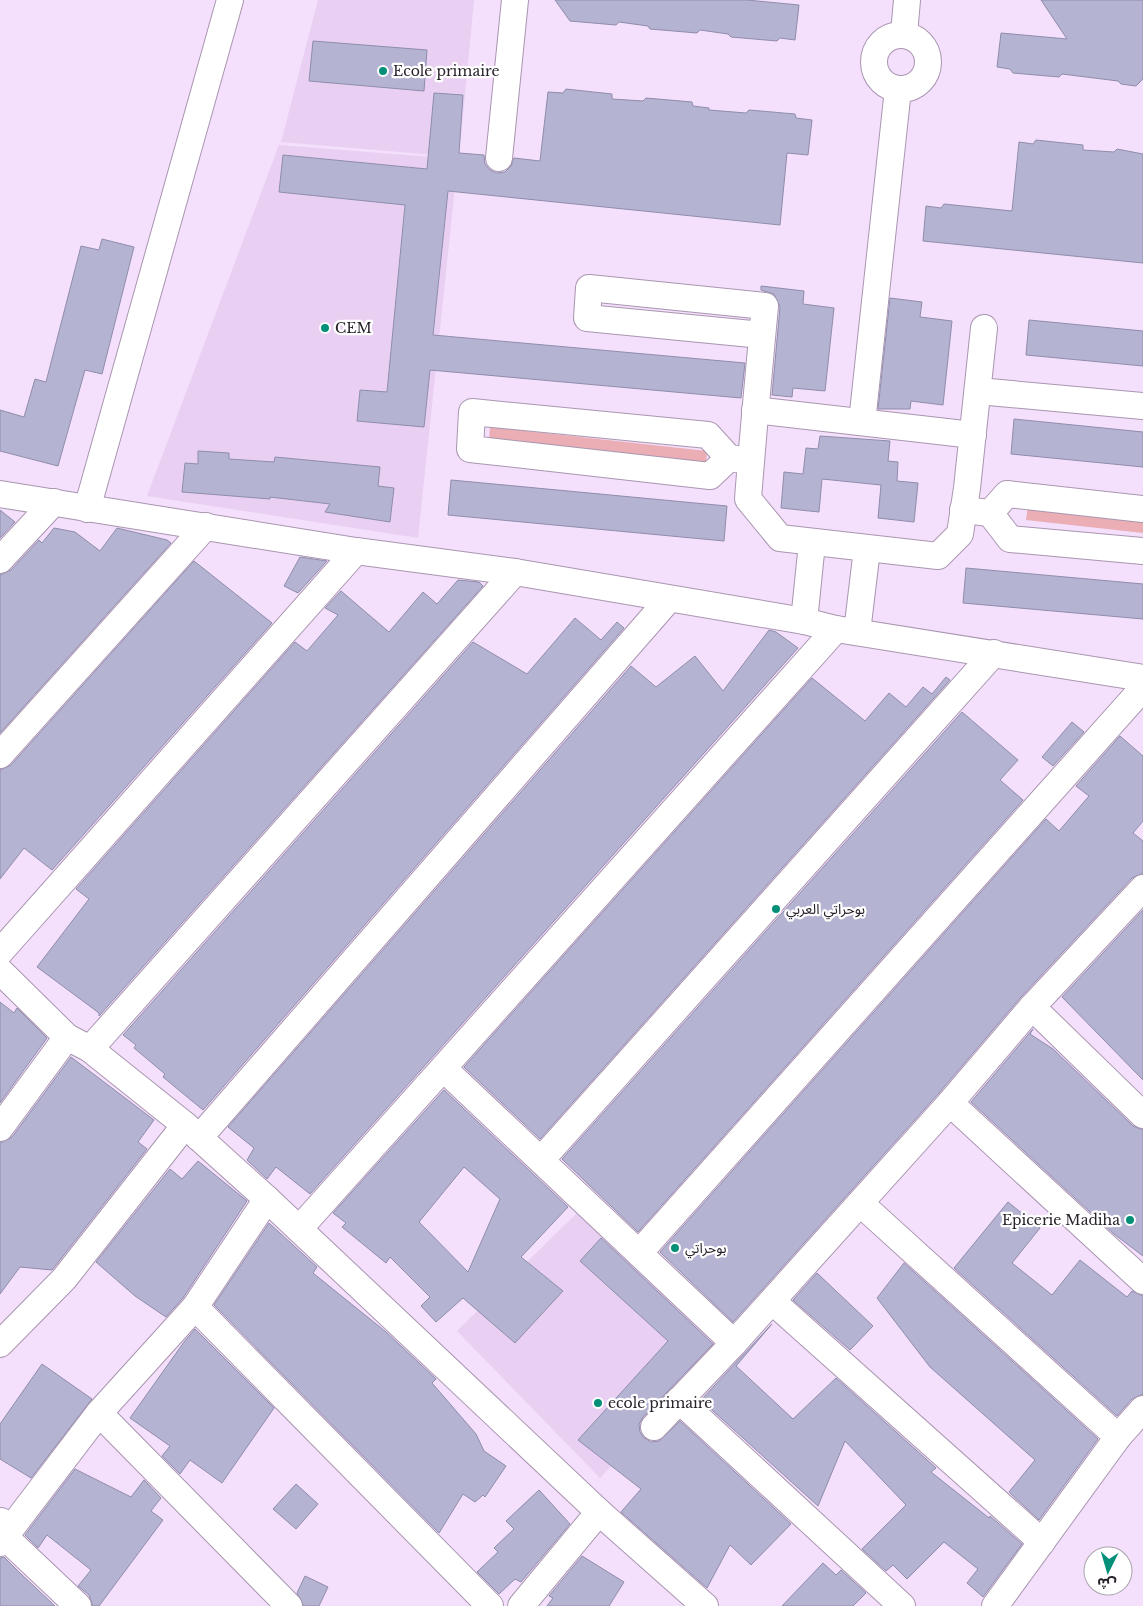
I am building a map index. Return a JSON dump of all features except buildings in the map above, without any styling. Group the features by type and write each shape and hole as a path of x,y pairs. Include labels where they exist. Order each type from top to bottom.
{"street":[{"path":"87,509 230,0"},
{"path":"499,158 514,0"},
{"path":"904,34 907,0"},
{"path":"904,34 912,36 924,48 928,64 921,80 906,88 898,89 886,85 877,76 873,65 874,52 881,42 891,36 904,34"},
{"path":"862,422 898,89"},
{"path":"762,335 587,318 589,288 765,306 755,410 740,460 748,499 780,538 938,556 960,534 984,328"},
{"path":"978,391 1143,406"},
{"path":"755,410 973,435"},
{"path":"472,412 708,436 740,460 710,476 470,449 472,412"},
{"path":"0,494 356,551 515,572 804,621 846,630 1143,678"},
{"path":"990,513 1007,494 1143,509"},
{"path":"0,560 54,502"},
{"path":"964,510 990,513 1010,539 1143,551"},
{"path":"0,755 206,526"},
{"path":"804,621 812,543"},
{"path":"299,1230 444,1068 846,630 867,549"},
{"path":"0,952 356,551"},
{"path":"90,1049 515,572"},
{"path":"0,1344 64,1279 192,1131 669,599"},
{"path":"541,1160 994,653"},
{"path":"639,1253 1143,688"},
{"path":"654,1427 734,1343 950,1104 1032,1008 1138,904"},
{"path":"0,971 67,1037 90,1049 192,1131 267,1199 599,1512 705,1606"},
{"path":"1032,1008 1143,1115"},
{"path":"0,1128 67,1037"},
{"path":"444,1068 734,1343"},
{"path":"950,1104 1143,1281"},
{"path":"78,1606 2,1532 99,1413 195,1307 267,1199"},
{"path":"860,1203 1118,1438"},
{"path":"772,1301 1042,1542"},
{"path":"195,1307 490,1606"},
{"path":"679,1400 902,1606"},
{"path":"995,1606 1118,1438 1143,1409"},
{"path":"99,1413 289,1606"},
{"path":"521,1606 599,1512"}],"shaded area":[{"name":"Ecole primaire","path":"318,0 474,0 459,157 281,142"},
{"name":"CEM","path":"279,145 458,159 418,538 147,496"},
{"path":"490,427 707,451 706,464 489,440"},
{"path":"1028,506 1143,519 1143,533 1026,520"},
{"name":"ecole primaire","path":"582,1208 726,1341 600,1478 457,1331"}],"place":[{"name":"Ecole primaire","path":"383,71"},
{"name":"CEM","path":"325,328"},
{"name":"بوحراتي العربي","path":"776,909"},
{"name":"Epicerie Madiha","path":"1130,1220"},
{"name":"بوحراتي","path":"675,1248"},
{"name":"ecole primaire","path":"598,1403"}]}
